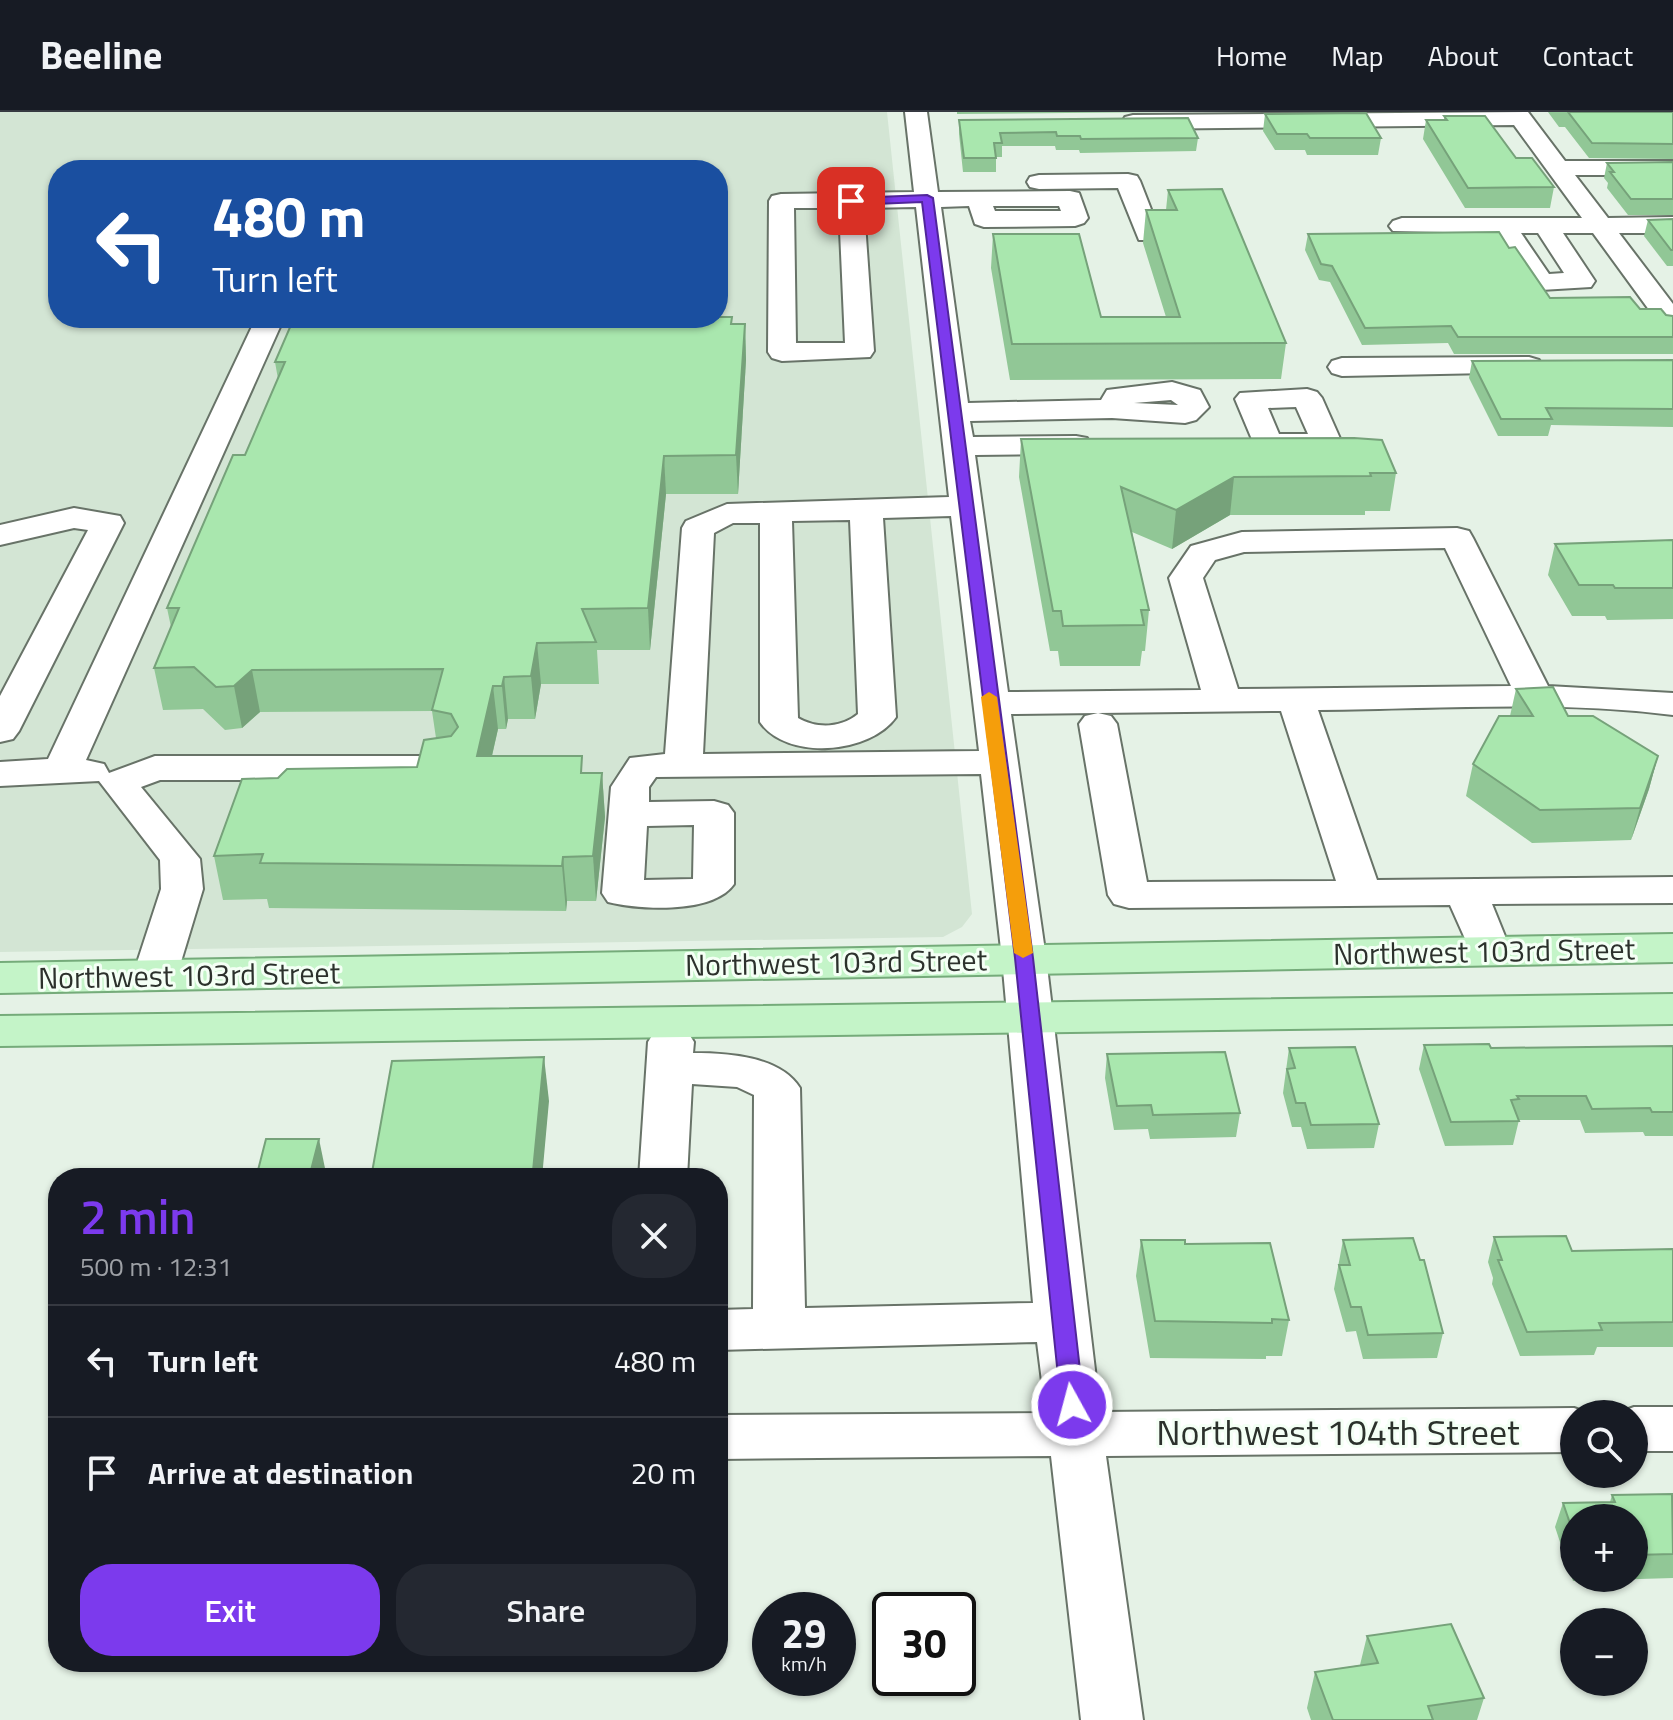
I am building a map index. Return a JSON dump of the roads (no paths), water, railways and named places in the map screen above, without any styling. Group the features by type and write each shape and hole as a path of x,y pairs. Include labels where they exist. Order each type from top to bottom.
{"main road":[{"name":"Northwest 103rd Street","path":"0,978 1673,948"},
{"path":"1361,1014 1446,994 1471,976 1490,951"},
{"name":"Northwest 103rd Street","path":"0,1031 1673,1009"}],"street":[{"path":"1104,122 1210,116 1518,115 1673,323"},
{"path":"923,120 926,190 1024,958 1061,1322 1112,1720"},
{"path":"1557,168 1673,168"},
{"path":"851,201 860,351 782,352 781,201 851,201 926,190 1128,181 1148,235"},
{"path":"926,190 979,198"},
{"path":"1503,226 1541,282 1582,281 1545,225"},
{"path":"1402,226 1673,225"},
{"path":"64,770 71,746 265,328"},
{"path":"1342,367 1563,365"},
{"path":"955,429 1112,409"},
{"path":"955,429 1108,444"},
{"path":"1235,443 1267,443"},
{"path":"683,765 698,528 727,514 965,506"},
{"path":"776,511 779,722 790,731 809,735 856,734 871,725 877,717 866,510"},
{"path":"0,535 74,518 108,523 0,731"},
{"path":"1223,701 1186,578 1203,553 1242,542 1457,538 1535,697"},
{"path":"990,703 1535,697 1642,700 1673,704"},
{"path":"1296,700 1361,893"},
{"path":"1098,724 1129,895 1673,890"},
{"path":"628,814 630,787 644,766 998,762"},
{"path":"117,783 155,768 442,768"},
{"path":"0,774 64,770 97,773 117,783 180,859 182,889 155,975"},
{"path":"1466,892 1490,951"},
{"path":"664,1168 672,1021"},
{"path":"670,1069 722,1068 759,1075 777,1088 779,1329"},
{"path":"728,1330 1061,1322"},
{"path":"1648,1429 1673,1429"},
{"name":"Northwest 104th Street","path":"728,1437 1560,1430"}]}
